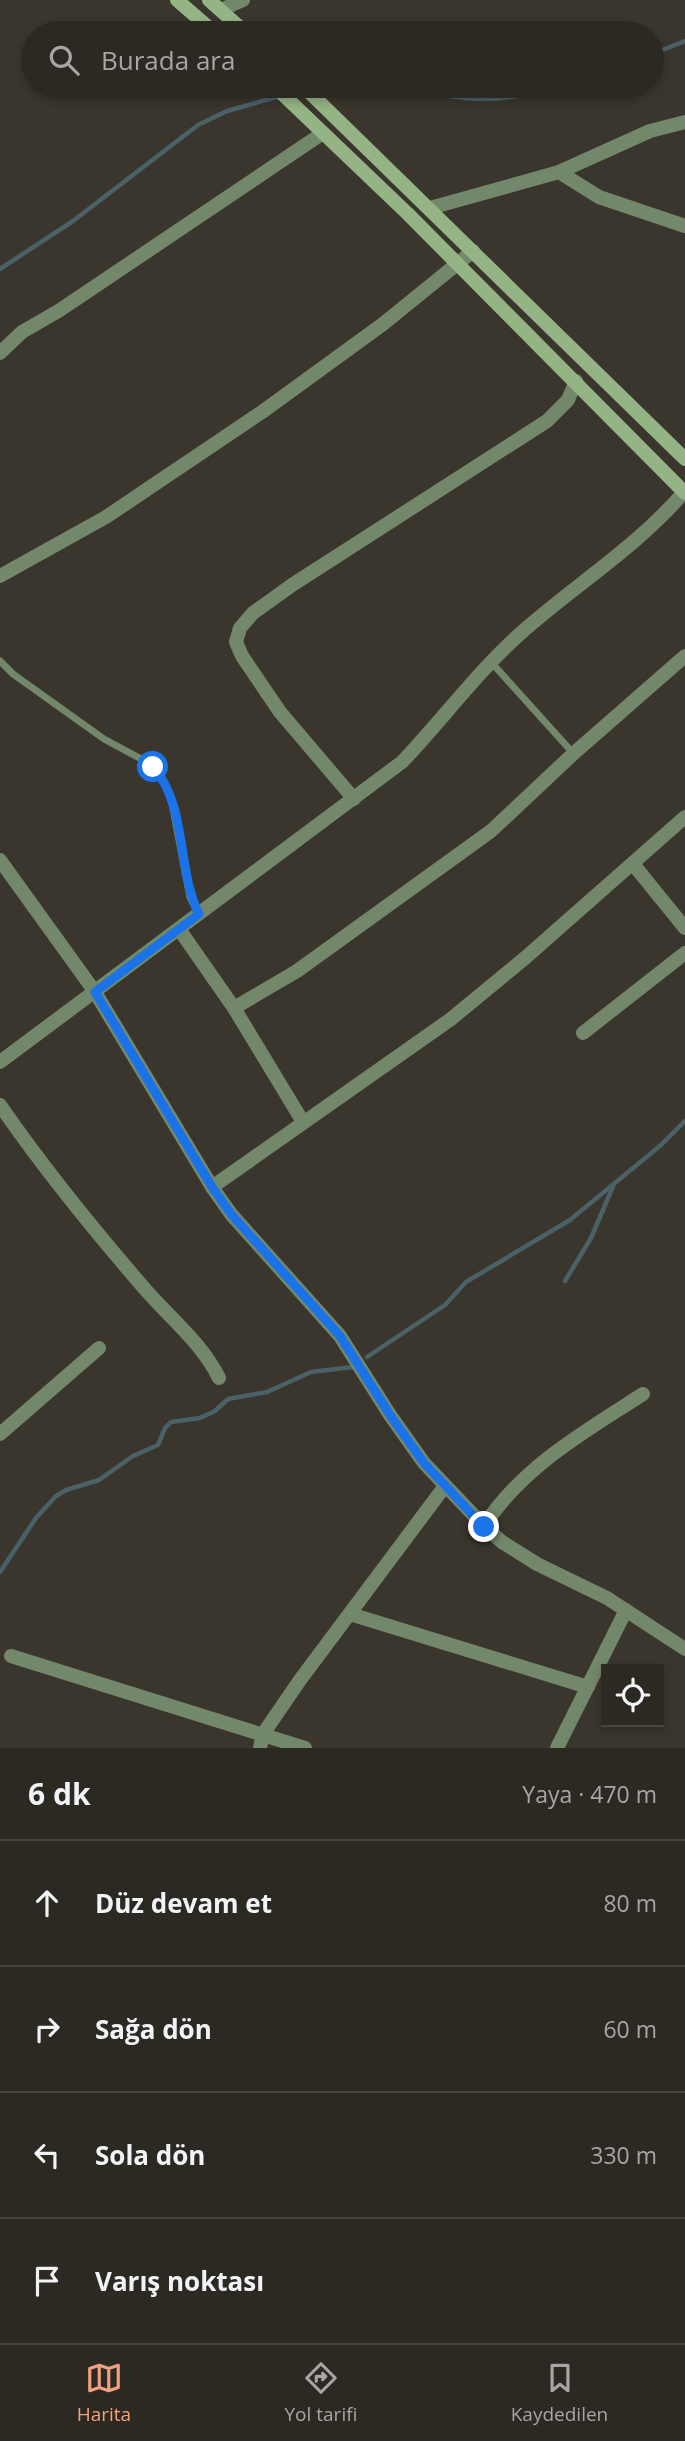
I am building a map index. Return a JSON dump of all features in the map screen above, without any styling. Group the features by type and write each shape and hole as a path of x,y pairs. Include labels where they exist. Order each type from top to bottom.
{"main road":[{"path":"177,0 201,21"},
{"path":"209,0 233,21"},
{"path":"286,98 576,381 684,492"},
{"path":"316,98 685,460"}],"street":[{"path":"221,10 243,0"},
{"path":"430,208 559,172 650,131 685,122"},
{"path":"0,353 22,332 60,310 323,133"},
{"path":"559,172 599,197 685,226"},
{"path":"0,576 106,517 262,412 383,324 472,251"},
{"path":"354,799 280,712 242,656 236,642 240,628 253,613 292,585 547,421 568,400 576,381"},
{"path":"0,1062 402,762 491,662 573,588 649,529 684,492"},
{"path":"234,1008 297,971 491,831 573,754 685,656"},
{"path":"212,1187 452,1019 526,958 685,817"},
{"path":"0,860 95,992 212,1187 231,1214 340,1336 424,1463 484,1527 502,1542 537,1564 607,1598 685,1648"},
{"path":"633,864 685,928"},
{"path":"179,929 234,1008 303,1122"},
{"path":"583,1033 685,953"},
{"path":"0,1105 72,1202 146,1291 199,1345 219,1378"},
{"path":"0,1434 99,1348"},
{"path":"484,1527 497,1506 538,1465 643,1394"},
{"path":"262,1741 349,1614 445,1486"},
{"path":"557,1748 626,1610"},
{"path":"349,1614 588,1687"},
{"path":"11,1656 262,1741 305,1748"}],"lane":[{"path":"0,662 94,732 145,761 160,775 172,798 190,897 199,914"},
{"path":"491,662 573,754"}],"waterway":[{"path":"664,49 685,41"},
{"path":"0,269 73,221 198,125 227,111 273,98"},
{"path":"468,98 502,98"},
{"path":"367,1357 445,1305 466,1282 570,1220 661,1145 685,1121"},
{"path":"565,1281 591,1238 614,1184"},
{"path":"0,1572 36,1518 56,1496 66,1490 99,1480 133,1456 158,1445 165,1428 171,1422 200,1418 215,1411 228,1399 267,1392 311,1372 353,1367"}],"route":[{"path":"153,767 165,782 172,798 190,897 199,914 95,992 231,1214 340,1336 424,1463 484,1527"}]}
